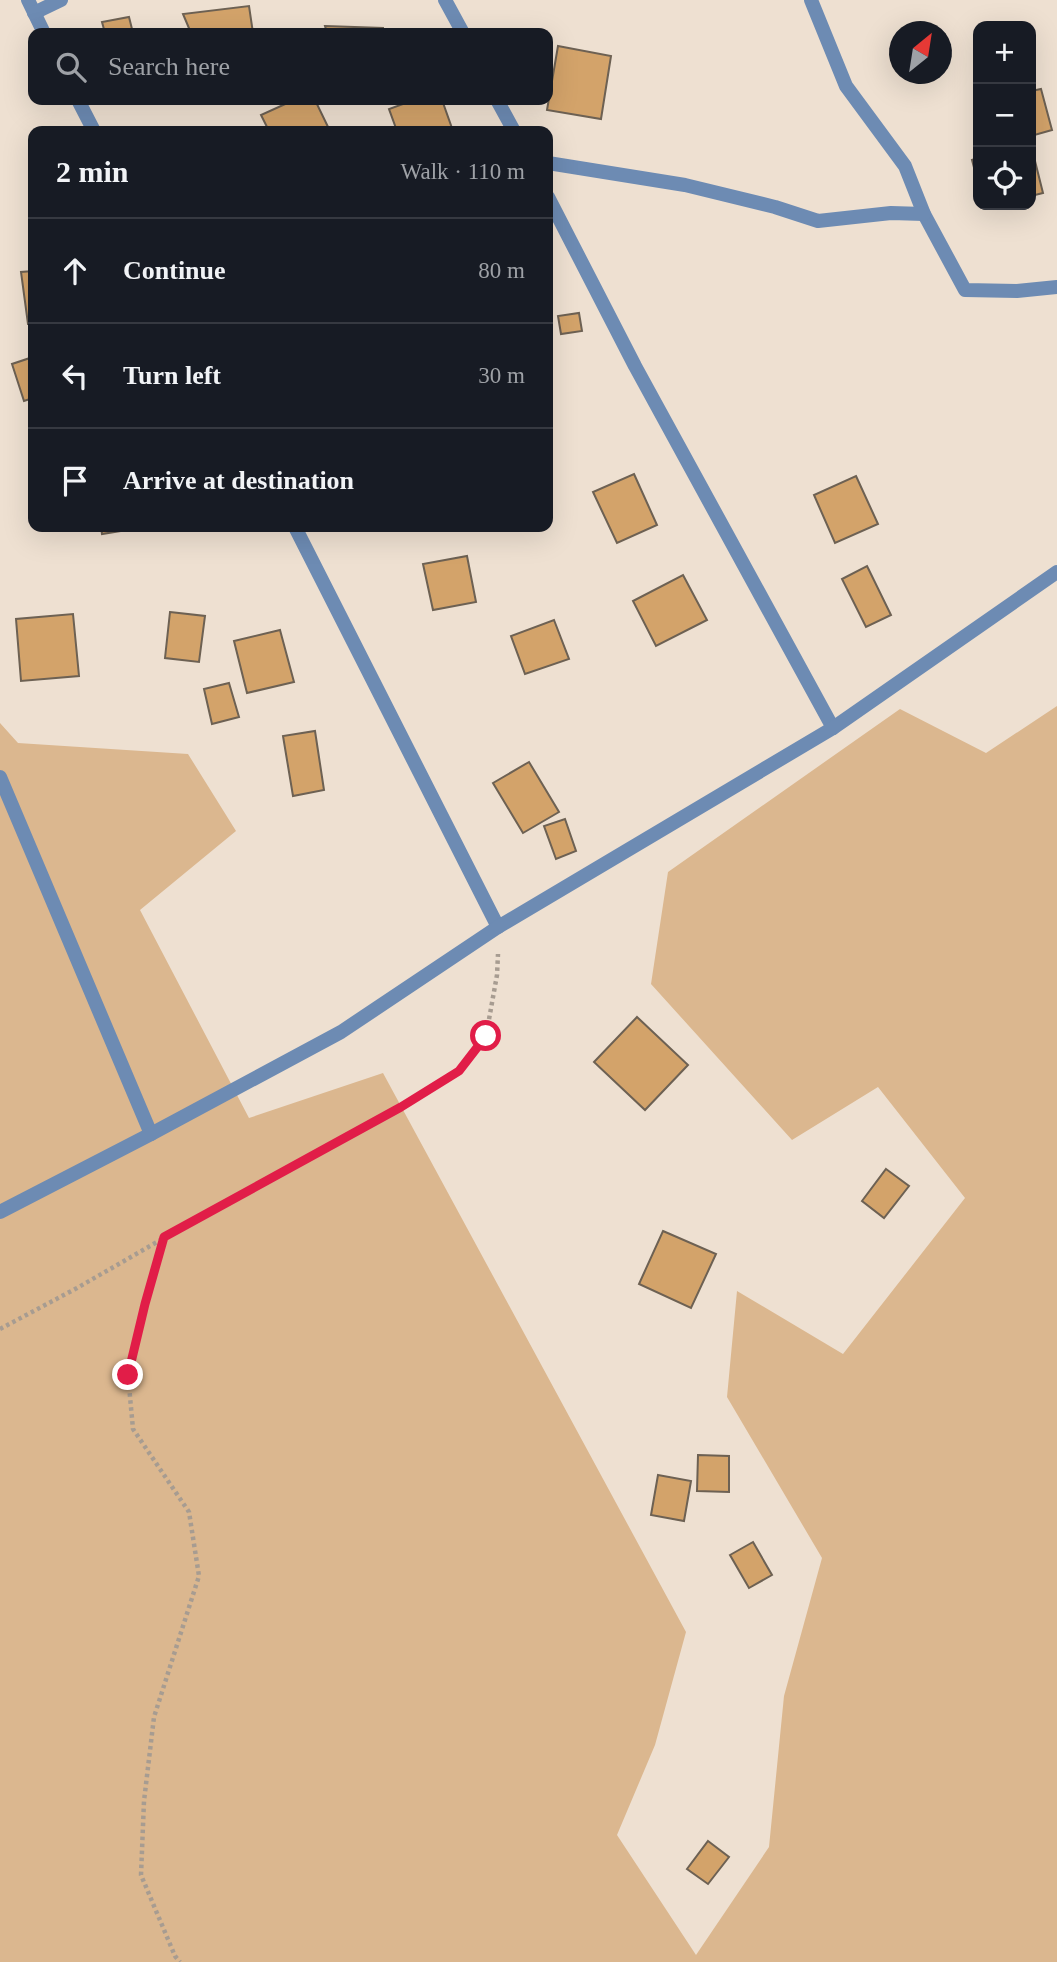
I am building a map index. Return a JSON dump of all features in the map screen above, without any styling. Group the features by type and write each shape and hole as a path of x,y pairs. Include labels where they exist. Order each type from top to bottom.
{"street":[{"path":"42,28 31,6 61,0"},
{"path":"445,0 460,28"},
{"path":"811,0 846,86 905,166 924,214 965,290 1017,291 1057,287"},
{"path":"81,105 91,126"},
{"path":"500,105 511,126"},
{"path":"553,164 685,184 818,221 891,213 924,214"},
{"path":"553,207 635,366 833,728"},
{"path":"298,532 498,927"},
{"path":"0,1212 341,1032 498,927 833,728 1057,572"},
{"path":"0,777 151,1134"}],"path":[{"path":"0,1329 401,1107 459,1071 486,1036 497,975 498,927"},
{"path":"164,1237 128,1375 133,1429 189,1512 199,1576 154,1717 144,1801 141,1875 175,1956 180,1962"}],"shaded area":[{"path":"1057,706 1057,1962 0,1962 0,723 18,743 188,754 236,831 140,910 249,1118 383,1073 686,1632 655,1745 617,1835 696,1955 769,1847 784,1696 822,1558 727,1397 737,1291 843,1354 965,1198 878,1087 792,1140 651,984 668,872 900,709 986,753"}],"building":[{"path":"249,6 252,28 189,28 183,14"},
{"path":"129,17 132,28 104,28 102,22"},
{"path":"325,26 383,28 326,28"},
{"path":"558,46 611,56 601,119 547,110 548,105 553,105 553,75"},
{"path":"1041,89 1052,130 1036,135 1036,90"},
{"path":"283,105 317,105 328,126 266,126 261,115"},
{"path":"400,105 444,105 451,126 395,126 389,109"},
{"path":"1036,165 1043,193 1036,195"},
{"path":"28,271 28,324 21,272"},
{"path":"579,313 582,331 561,334 558,316"},
{"path":"28,359 28,400 24,401 12,364"},
{"path":"634,474 657,525 617,543 593,492"},
{"path":"856,476 878,524 835,543 814,495"},
{"path":"467,556 476,602 433,610 423,564"},
{"path":"867,566 891,615 866,627 842,579"},
{"path":"683,575 707,620 656,646 633,601"},
{"path":"170,612 205,616 199,662 165,658"},
{"path":"73,614 79,676 21,681 16,619"},
{"path":"554,620 569,659 525,674 511,636"},
{"path":"280,630 294,682 247,693 234,641"},
{"path":"229,683 239,717 212,724 204,689"},
{"path":"315,731 324,790 293,796 283,736"},
{"path":"529,762 559,812 523,833 493,783"},
{"path":"565,819 576,851 556,859 544,826"},
{"path":"637,1017 688,1065 645,1110 594,1062"},
{"path":"886,1169 909,1186 884,1218 862,1201"},
{"path":"663,1231 716,1254 691,1308 639,1284"},
{"path":"698,1455 729,1456 729,1492 697,1491"},
{"path":"658,1475 691,1481 684,1521 651,1515"},
{"path":"753,1542 772,1575 749,1588 730,1555"},
{"path":"708,1841 729,1857 708,1884 687,1869"}],"route":[{"path":"128,1375 164,1237 401,1107 459,1071 486,1036"}]}
